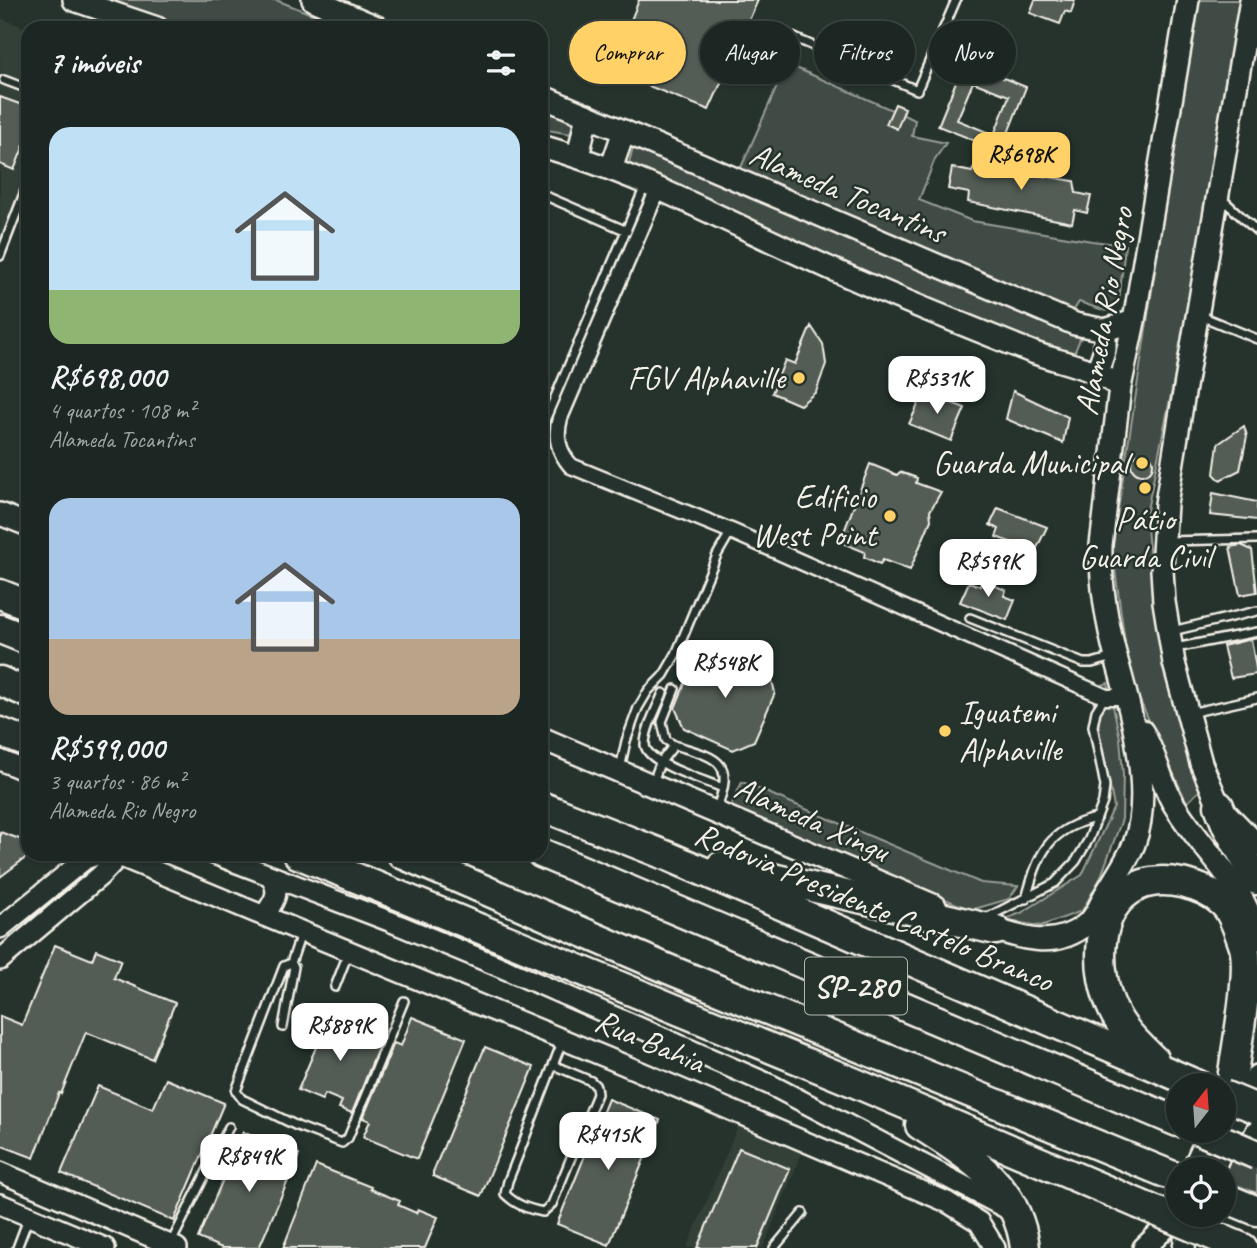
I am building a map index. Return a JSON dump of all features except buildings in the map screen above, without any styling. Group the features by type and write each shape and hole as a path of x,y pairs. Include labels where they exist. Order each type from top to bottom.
{"highway":[{"path":"0,594 21,602"},
{"path":"0,629 21,637"},
{"path":"0,681 21,690"},
{"path":"0,732 21,740"},
{"name":"Rodovia Presidente Castelo Branco","path":"548,809 670,857 1171,1073"},
{"path":"1221,812 1257,880"},
{"name":"SP-280","path":"548,856 1166,1117"},
{"path":"670,857 747,870 926,915 987,926"},
{"path":"315,861 853,1082 1231,1243"},
{"name":"SP-280","path":"418,861 668,968 1166,1173"},
{"path":"1175,1073 1135,1041 1112,1010 1102,976 1100,956 1102,936 1109,917 1121,900 1137,887 1156,881 1177,881 1202,891 1223,904 1245,948 1245,984 1236,1073"},
{"path":"853,1082 973,1159 992,1176 1007,1194 1022,1235"},
{"path":"1236,1091 1257,1109"},
{"path":"1229,1143 1257,1155"}],"main road":[{"path":"74,0 136,21"},
{"path":"314,0 363,21"},
{"name":"Alameda Rio Negro","path":"1063,938 1091,921 1134,843 1141,799 1140,771 1122,704 1104,596 1101,559 1120,387 1134,321 1188,0"},
{"path":"1253,10 1197,314 1162,541 1163,592 1170,640 1186,714 1201,763 1221,812 1254,839"},
{"name":"Alameda Tocantins","path":"548,99 1075,324 1105,330"},
{"path":"578,156 587,115"},
{"path":"611,169 624,131"},
{"path":"548,148 578,156 652,186 859,281 1031,351 1097,372 1120,387"},
{"path":"1097,372 1105,349 1105,330 1134,321"},
{"path":"0,514 21,522"},
{"path":"1122,704 1145,736 1172,800 1238,889 1250,911 1257,939"},
{"name":"Alameda Xingu","path":"548,741 716,811 887,887 987,926 1044,941 1063,938"},
{"path":"1236,1081 1257,989"},
{"path":"1184,1248 1186,1227"},
{"path":"1144,1248 1165,1228"},
{"path":"1154,1248 1165,1228"}],"street":[{"path":"652,186 560,418 557,441 562,455 571,466 731,531 1122,704"},
{"path":"0,760 21,769"},
{"path":"1,925 68,873 93,861"},
{"path":"100,876 103,861"},
{"path":"0,960 100,876 103,861"},
{"name":"Rua Bahia","path":"117,861 302,930 947,1202 979,1222 995,1248"},
{"path":"231,861 474,956 771,1085 1006,1208 1022,1235"},
{"path":"264,916 276,898 277,887 271,877"},
{"path":"0,1172 174,1246"},
{"path":"29,1216 41,1190"},
{"path":"0,1204 29,1216 74,1242 105,1248"}],"lane":[{"path":"800,40 917,90 956,0"},
{"path":"4,80 21,86"},
{"path":"548,414 627,231 652,186"},
{"path":"1218,195 1257,231"},
{"path":"548,197 627,231"},
{"path":"0,256 21,201"},
{"path":"1197,314 1257,339"},
{"path":"620,771 626,741 638,708 664,675 676,654 717,555 731,531"},
{"path":"1162,541 1257,539"},
{"path":"1170,640 1257,611"},
{"path":"970,618 1083,663 1116,656"},
{"path":"1170,640 1257,632"},
{"path":"675,689 662,722 666,740 717,761 724,771 723,788 716,811"},
{"path":"663,693 645,742 647,751 660,763 723,788"},
{"path":"1186,714 1257,698"},
{"path":"987,926 1055,883 1076,861 1089,839 1103,802 1105,786 1093,726 1096,711 1122,704"},
{"path":"652,784 660,763 674,745"},
{"path":"1026,899 1039,856 1050,839 1076,824 1096,818"},
{"path":"283,1027 294,968 291,963 302,930"},
{"path":"335,986 349,951"},
{"path":"291,963 284,966 236,1091 242,1098 286,1121 342,1143 348,1138 404,1002"},
{"path":"553,1065 591,1081 596,1086 597,1094 556,1197 543,1212 513,1202 505,1194 505,1188 563,1039"},
{"path":"174,1246 229,1127"},
{"path":"774,1248 803,1213"},
{"path":"17,1248 29,1216"}],"shaded area":[{"path":"111,0 276,0 330,21 158,21"},
{"path":"1197,0 1253,0 1146,515 1153,589 1170,688 1201,789 1187,803 1130,679 1112,548"},
{"path":"0,18 21,26 21,194 0,243"},
{"path":"800,70 814,76 814,84 833,84 915,120 912,136 946,143 935,159 919,200 972,221 1125,245 1119,302 1106,311 1079,302 1072,313 739,172 778,84 800,84"},
{"path":"548,106 582,119 571,134 548,130"},
{"path":"637,147 1078,334 1080,339 1071,361 907,295 646,175 629,163 632,151"},
{"path":"1108,683 1120,738 1123,774 1122,819 1100,879 1082,911 1041,926 1002,920 1021,913 1082,875 1114,807 1091,689"},
{"path":"742,782 981,883 1018,886 1009,899 971,910 730,808"},
{"path":"738,1126 802,1153 763,1248 687,1248"},
{"path":"1236,1157 1257,1166 1257,1193 1236,1185"}],"place":[{"name":"FGV Alphaville","path":"799,378"},
{"name":"Guarda Municipal","path":"1142,463"},
{"name":"Pátio Guarda Civil","path":"1145,488"},
{"name":"Edificio West Point","path":"890,516"},
{"name":"Iguatemi Alphaville","path":"945,731"}]}
